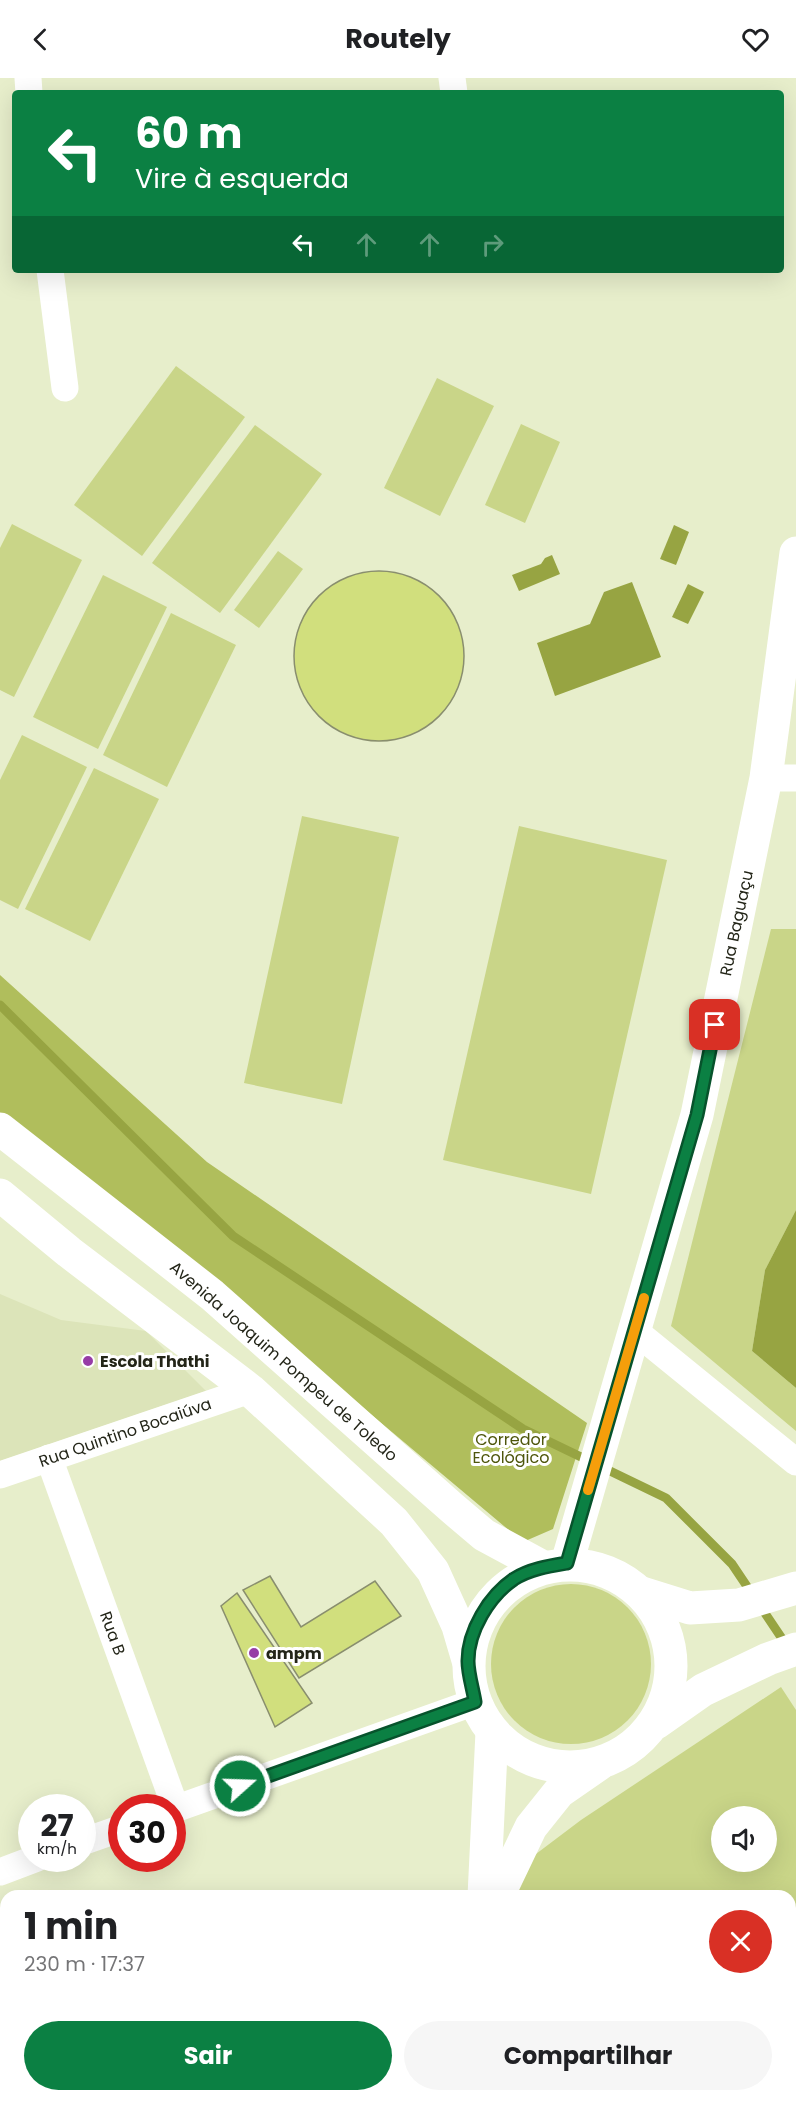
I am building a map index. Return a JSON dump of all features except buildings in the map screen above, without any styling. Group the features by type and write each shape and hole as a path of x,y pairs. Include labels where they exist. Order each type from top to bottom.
{"main road":[{"name":"Rua Baguaçu","path":"555,1565 582,1509 615,1402 697,1115 781,778 796,553"},
{"name":"Avenida Joaquim Pompeu de Toledo","path":"0,1129 212,1295 484,1535 555,1565"},
{"path":"0,1195 69,1252 250,1390 394,1522 433,1571 458,1626 468,1660 475,1702 492,1732 515,1751 542,1764 572,1768 601,1763"},
{"path":"468,1660 475,1629 490,1601 514,1580 555,1565 607,1570 642,1593 690,1608 739,1605 791,1589"},
{"path":"642,1593 662,1622 672,1656 669,1692 654,1724"},
{"path":"501,1890 531,1827 559,1792 601,1763 631,1748 654,1724 703,1690 782,1654"},
{"path":"484,1890 492,1732"}],"street":[{"path":"50,273 64,388"},
{"path":"635,1331 796,1462"},
{"name":"Rua Quintino Bocaiúva","path":"0,1475 250,1390"},
{"name":"Rua B","path":"49,1458 169,1794"},
{"path":"186,1805 475,1702"},
{"path":"0,1872 18,1865"}],"shaded area":[{"path":"176,366 245,417 142,556 74,505"},
{"path":"437,378 494,406 440,516 384,488"},
{"path":"521,424 560,442 525,523 485,505"},
{"path":"255,425 322,474 220,613 152,563"},
{"path":"12,524 82,560 14,697 0,690 0,548"},
{"path":"674,525 689,532 676,565 660,559"},
{"path":"278,551 303,569 259,628 234,610"},
{"path":"552,555 560,574 519,591 512,575 541,564 545,558"},
{"path":"103,575 167,607 98,749 33,717"},
{"path":"632,582 661,657 555,696 537,643 590,624 604,592"},
{"path":"688,584 704,592 688,624 672,617"},
{"path":"171,613 236,645 167,787 103,755"},
{"path":"22,735 87,767 18,909 0,900 0,780"},
{"path":"94,768 159,799 90,941 25,909"},
{"path":"302,816 399,837 342,1104 244,1083"},
{"path":"519,826 667,860 591,1194 443,1160"},
{"path":"771,929 796,929 796,1210 765,1270 752,1351 796,1388 796,1431 671,1326"},
{"path":"796,1210 796,1388 752,1351 765,1270"},
{"name":"Escola Thathi","path":"0,1294 61,1320 146,1331 206,1391 0,1461"},
{"path":"571,1584 587,1585 602,1590 616,1597 628,1607 638,1619 645,1633 650,1648 650,1680 645,1695 638,1709 628,1721 616,1731 602,1738 587,1743 571,1744 555,1743 540,1738 526,1731 514,1721 504,1709 497,1695 492,1680 491,1664 492,1648 497,1633 504,1619 514,1607 526,1597 540,1590 555,1585"},
{"path":"781,1687 796,1710 796,1890 517,1890 528,1860 581,1820"}],"green space":[{"name":"Corredor Ecológico","path":"0,975 207,1162 587,1423 553,1529 523,1542 218,1286 0,1119"}],"waterway":[{"path":"0,1005 233,1236 523,1429 666,1498 732,1564 787,1646"}],"slow traffic":[{"path":"588,1490 644,1298"}],"place":[{"name":"Escola Thathi","path":"88,1361"},
{"name":"ampm","path":"254,1653"}],"route":[{"path":"240,1786 475,1702 468,1660 475,1629 490,1601 514,1580 543,1567 567,1563 697,1115 715,1025"}]}
